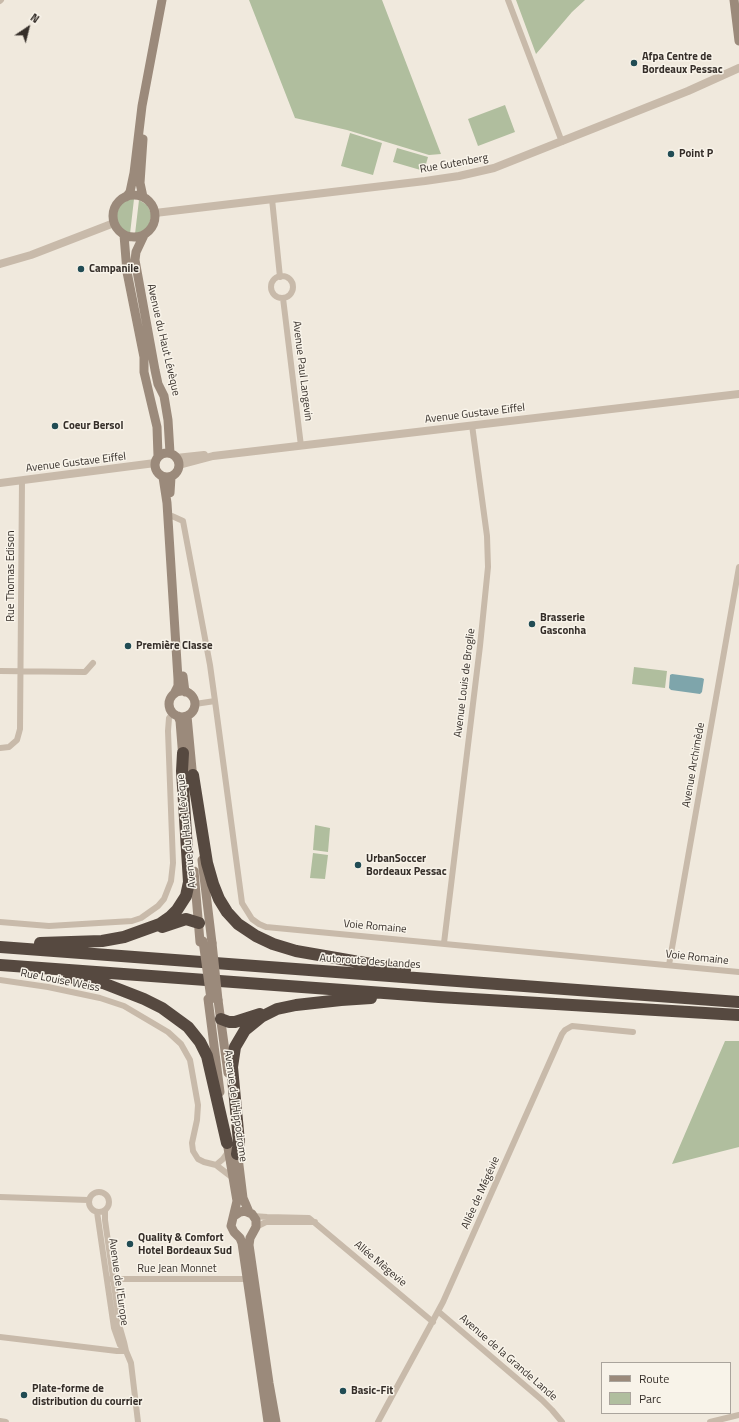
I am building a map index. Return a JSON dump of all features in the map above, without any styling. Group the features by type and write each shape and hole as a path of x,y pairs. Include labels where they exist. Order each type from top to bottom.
{"highway":[{"path":"124,937 165,921 177,910 186,896 189,882 189,870 182,771 183,753"},
{"path":"193,775 207,864 213,884 219,899 227,912 244,928 273,944 296,951 479,983"},
{"path":"0,942 102,941 152,931 186,920 199,926"},
{"name":"Autoroute des Landes","path":"0,947 739,1002"},
{"path":"0,965 439,997 739,1015"},
{"path":"0,969 103,983 144,999 176,1017 188,1027 200,1042 207,1056 231,1149 239,1142 232,1067 235,1047 245,1030 261,1017 277,1009"},
{"path":"220,1017 229,1022 235,1022 277,1009 296,1005 341,1000 383,998 427,999 439,997"}],"main road":[{"path":"126,196 135,195 143,197 149,201 153,207 155,213 153,226 144,235 132,238 124,235 118,230 114,223 113,216 114,209 118,202 130,192 134,173 142,106 162,0"},
{"path":"143,197 140,183 144,132 168,0"},
{"path":"734,0 739,41"},
{"name":"Avenue du Haut Lévèque","path":"124,235 127,272 144,357 144,372 157,427 156,460"},
{"name":"Avenue du Haut Lévèque","path":"144,235 136,252 135,260 137,277 158,384 164,396 175,459"},
{"path":"163,454 175,459 177,472 167,477 160,476 156,470 156,460 163,454"},
{"path":"167,477 170,487 183,680 186,692 192,697 195,704 193,711 180,715 171,710 170,701 178,686 178,679 167,503 167,477"},
{"path":"174,694 186,692"},
{"name":"Avenue du Haut Lévèque","path":"180,715 199,926 206,942"},
{"name":"Avenue du Haut Lévèque","path":"180,715 193,775 206,942"},
{"path":"206,942 213,999"},
{"name":"Avenue de l'Hippodrome","path":"213,999 220,1017 231,1149 243,1198 251,1214"},
{"name":"Avenue de l'Hippodrome","path":"213,999 237,1205 234,1216"},
{"path":"268,1422 246,1279 242,1243 231,1226 234,1216 240,1212 251,1214 256,1220 254,1230 250,1238 251,1257 276,1422"},
{"path":"237,1234 245,1236 254,1230"}],"street":[{"path":"508,0 562,142"},
{"name":"Rue Gutenberg","path":"155,213 459,176 494,168 688,91 739,68"},
{"path":"272,199 280,277"},
{"path":"0,264 35,253 114,223"},
{"path":"284,276 290,279 293,289 289,295 283,298 274,294 271,287 274,280 284,276"},
{"name":"Avenue Paul Langevin","path":"283,298 301,446"},
{"name":"Avenue Gustave Eiffel","path":"175,459 200,454 213,456 739,394"},
{"name":"Avenue Louis de Broglie","path":"444,943 488,567 487,536 472,425"},
{"name":"Avenue Gustave Eiffel","path":"0,483 22,481 156,460"},
{"name":"Rue Thomas Edison","path":"0,748 9,747 17,740 20,729 22,481"},
{"name":"Voie Romaine","path":"172,516 183,521 210,665 242,903 252,919 266,927 739,972"},
{"name":"Avenue Archimède","path":"668,965 739,567"},
{"path":"0,671 85,672 93,663"},
{"path":"195,704 215,702"},
{"path":"0,922 49,926 132,921 141,918 158,906 164,899 171,881 173,863 168,720 180,715"},
{"name":"Rue Louise Weiss","path":"0,980 54,988 100,998 131,1010 168,1032 181,1044 190,1060 198,1105 197,1120 192,1142 193,1151 198,1159 216,1165 234,1178"},
{"name":"Allée de Mégévie","path":"378,1422 439,1312 562,1034 565,1030 572,1026 632,1032"},
{"path":"216,1165 231,1149"},
{"path":"103,1192 108,1196 109,1202 105,1210 97,1212 89,1207 88,1200 91,1194 103,1192"},
{"path":"0,1197 88,1200"},
{"name":"Avenue de l'Europe","path":"105,1210 110,1279"},
{"name":"Avenue de l'Europe","path":"97,1212 120,1328 131,1363 138,1422"},
{"name":"Allée Mègevie","path":"251,1214 264,1217 309,1218 433,1322"},
{"path":"254,1230 266,1222 315,1222"},
{"name":"Rue Jean Monnet","path":"110,1279 246,1279"},
{"name":"Avenue de la Grande Lande","path":"439,1312 542,1400 562,1422"},
{"path":"0,1336 126,1351"},
{"path":"710,1422 739,1415"},
{"path":"0,1421 6,1422"}],"green space":[{"path":"249,0 382,0 441,154 429,155 347,130 295,118"},
{"path":"516,0 585,0 572,12 536,54"},
{"path":"505,105 515,132 478,146 468,119"},
{"path":"350,133 382,143 373,175 341,166"},
{"path":"397,148 428,157 424,171 393,162"},
{"path":"134,199 130,234 126,233 119,227 116,216 119,207 124,201"},
{"path":"139,200 147,205 151,213 151,217 147,228 141,233 135,234"},
{"path":"634,667 667,671 665,688 632,684"},
{"path":"315,825 330,828 328,852 313,850"},
{"path":"313,853 328,855 325,879 310,878"},
{"path":"725,1041 739,1041 739,1147 672,1164"}],"water":[{"path":"672,674 704,679 702,692 700,694 671,690 669,688 670,675"}],"place":[{"name":"Afpa Centre de Bordeaux Pessac","path":"634,63"},
{"name":"Point P","path":"671,154"},
{"name":"Campanile","path":"81,269"},
{"name":"Coeur Bersol","path":"55,426"},
{"name":"Brasserie Gasconha","path":"532,624"},
{"name":"Première Classe","path":"128,646"},
{"name":"UrbanSoccer Bordeaux Pessac","path":"358,865"},
{"name":"Quality & Comfort Hotel Bordeaux Sud","path":"130,1244"},
{"name":"Basic-Fit","path":"343,1391"},
{"name":"Plate-forme de distribution du courrier","path":"24,1395"}]}
